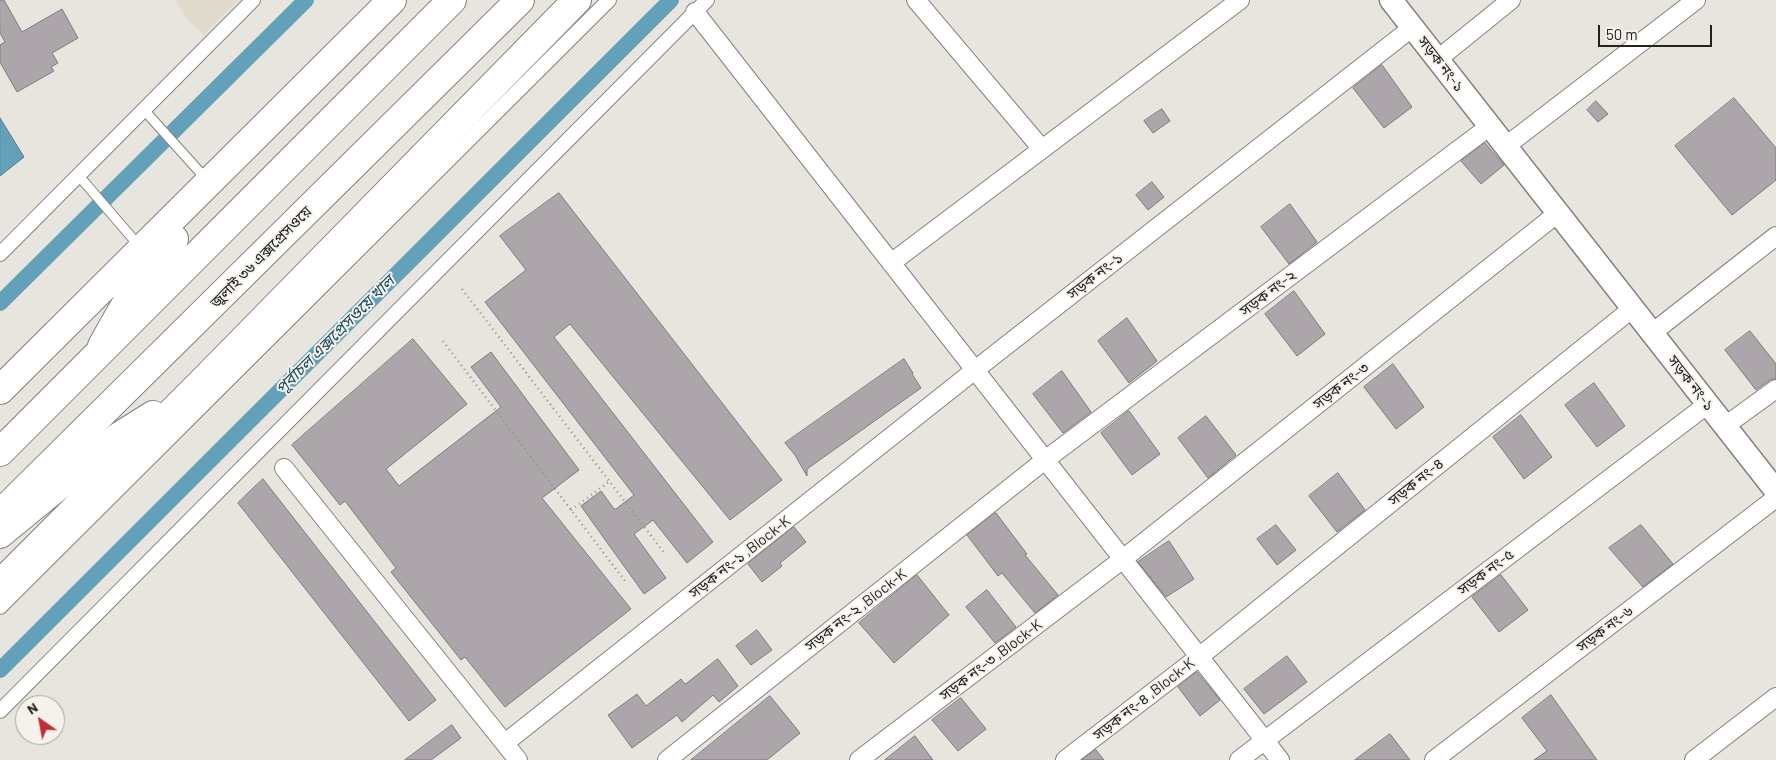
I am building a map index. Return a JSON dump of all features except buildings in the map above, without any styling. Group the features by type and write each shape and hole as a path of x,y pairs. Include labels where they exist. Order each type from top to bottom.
{"main road":[{"path":"0,390 392,0"},
{"path":"0,452 452,0"},
{"name":"জুলাই ৩৬ এক্সপ্রেসওয়ে","path":"0,514 520,0"},
{"path":"0,584 576,0"},
{"path":"97,356 127,300 163,251 292,120 313,92 320,72"},
{"path":"0,534 118,437 185,398"}],"street":[{"path":"0,254 253,0"},
{"path":"0,607 609,0"},
{"path":"916,0 1042,149"},
{"path":"891,263 1240,0"},
{"path":"1391,0 1413,27"},
{"path":"1438,59 1511,0"},
{"path":"1506,146 1696,0"},
{"path":"0,711 701,6 891,263 1280,760"},
{"name":"সড়ক নং-১","path":"975,370 1413,27 1776,491"},
{"name":"সড়ক নং-২","path":"1045,460 1490,126"},
{"name":"সড়ক নং-৩","path":"1123,559 1558,213"},
{"path":"1652,333 1776,236"},
{"name":"সড়ক নং-৪","path":"1199,656 1633,308"},
{"name":"সড়ক নং-১ ,Block-K","path":"505,743 975,370"},
{"path":"1725,426 1776,389"},
{"name":"সড়ক নং-৫","path":"1239,760 1708,404"},
{"name":"সড়ক নং-২ ,Block-K","path":"667,760 1045,460"},
{"path":"284,468 518,760"},
{"name":"সড়ক নং-৬","path":"1434,760 1776,498"},
{"name":"সড়ক নং-৩ ,Block-K","path":"859,760 1123,559"},
{"name":"সড়ক নং-৪ ,Block-K","path":"1065,760 1199,656"},
{"path":"1694,760 1776,697"}],"lane":[{"path":"144,110 209,182"},
{"path":"79,176 142,249"}],"path":[{"path":"462,289 665,554"},
{"path":"443,341 625,581"},
{"path":"571,510 610,481"}],"shaded area":[{"path":"175,0 239,0 204,35 186,18"}],"water":[{"path":"0,118 24,157 0,176"}],"waterway":[{"name":"পূর্বাচল এক্সপ্রেসওয়ে খাল","path":"0,303 306,0"},
{"name":"পূর্বাচল এক্সপ্রেসওয়ে খাল","path":"0,670 671,0"}]}
